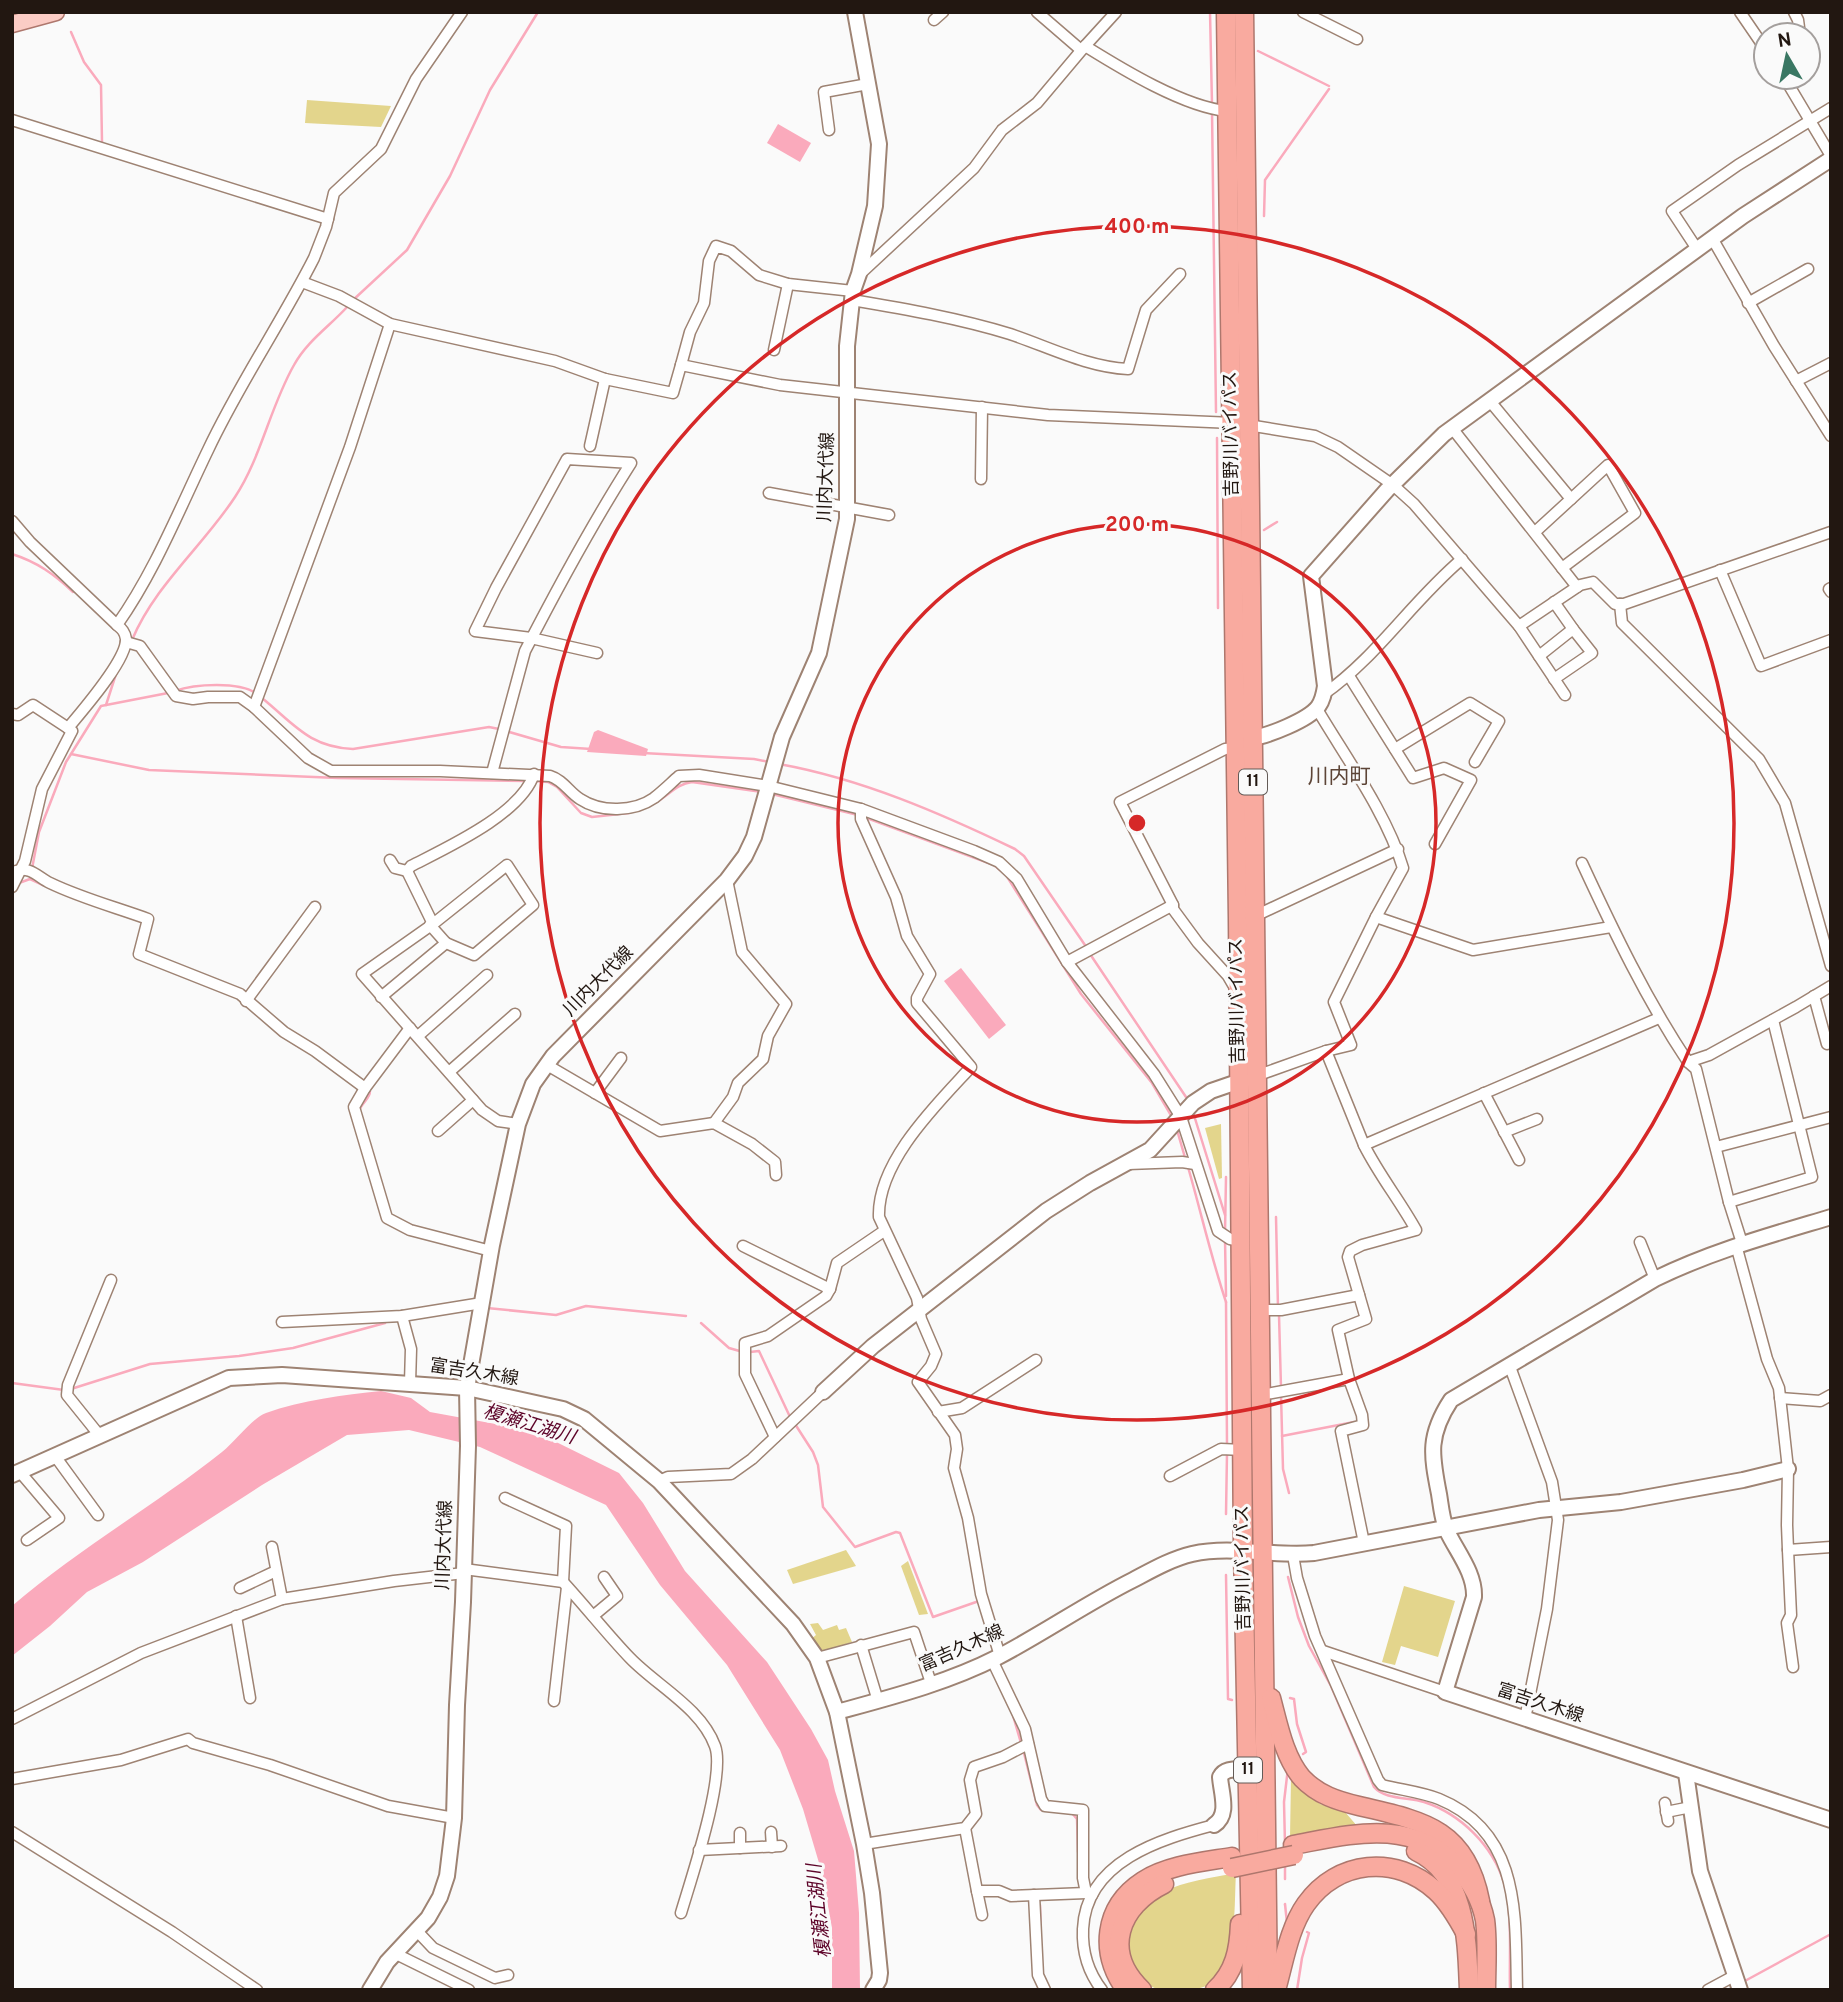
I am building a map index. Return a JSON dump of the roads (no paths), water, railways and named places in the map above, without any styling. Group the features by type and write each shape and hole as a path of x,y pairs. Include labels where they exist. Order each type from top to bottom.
{"highway":[{"name":"吉野川バイパス","path":"1226,12 1217,110 1241,424 1255,916 1247,1078 1230,1238 1232,1450 1243,1550 1252,1990"},
{"name":"吉野川バイパス","path":"1244,12 1236,748 1237,992 1272,1310 1274,1392 1264,1552 1268,1990"},
{"path":"1265,1678 1284,1743 1301,1777 1334,1800 1414,1820 1447,1837 1462,1851 1472,1869 1485,1922 1486,1990"},
{"path":"1126,1990 1117,1977 1108,1952 1108,1934 1117,1909 1129,1892 1143,1881 1182,1866 1232,1862 1368,1832 1385,1832 1427,1844 1451,1860 1480,1900"},
{"path":"1294,1850 1385,1843 1411,1849 1432,1861 1442,1871 1458,1900 1466,1934 1469,1990"},
{"path":"1142,1990 1128,1972 1120,1947 1122,1925 1129,1911 1148,1892 1232,1862"},
{"path":"1276,1990 1291,1937 1305,1905 1326,1882 1349,1870 1363,1866 1389,1867 1429,1884 1446,1901 1466,1934"},
{"path":"1215,1990 1230,1971 1238,1953 1241,1921 1250,1882"}],"main road":[{"path":"12,24 55,12"},
{"name":"川内大代線","path":"370,1990 394,1953 428,1918 443,1886 452,1846 464,1571 467,1388 491,1251 518,1124 533,1084 553,1056 727,880 745,856 754,837 782,737 819,653 847,519 847,346 852,295 875,206 879,144 855,12"},
{"path":"1252,738 1264,736 1317,709 1325,685 1311,576 1409,467 1452,428 1489,400 1712,238 1831,158"},
{"path":"823,1392 873,1346 1046,1211 1150,1150 1182,1116 1211,1091 1247,1078"},
{"path":"1445,1692 1474,1597 1471,1577 1445,1528 1432,1462 1435,1429 1451,1400 1655,1279 1689,1262 1831,1217"},
{"name":"富吉久木線","path":"16,1473 229,1378 282,1375 467,1388 563,1409 584,1419 659,1481 793,1624 817,1657 837,1712 932,1686 996,1658 1111,1591 1156,1568 1194,1554 1243,1550 1293,1555 1558,1508 1622,1502 1788,1469"},
{"name":"富吉久木線","path":"1445,1692 1831,1820"},
{"path":"837,1712 872,1893 880,1973 880,1980 873,1990"},
{"path":"1214,1825 1224,1815 1220,1782 1222,1773 1225,1770 1248,1769"},
{"path":"1686,1773 1700,1871 1738,1984"}],"street":[{"path":"117,625 178,519 208,449 302,282 314,258 334,193 381,149 416,79 462,12"},
{"path":"934,20 943,12"},
{"path":"1037,12 1083,48 1161,89 1217,110"},
{"path":"859,274 974,168 1002,130 1037,103 1116,12"},
{"path":"1303,12 1357,39"},
{"path":"1740,12 1752,30"},
{"path":"829,130 824,92 868,84"},
{"path":"1792,91 1831,158"},
{"path":"1697,249 1672,211 1831,108"},
{"path":"12,120 328,219"},
{"path":"1712,238 1748,303 1831,436"},
{"path":"302,282 339,296 390,324 555,361 605,379 674,393 690,332 704,303 709,261 716,246 731,251 759,275 788,284 927,312 1009,334 1065,355 1112,368 1128,369 1146,310 1180,274"},
{"path":"1748,303 1808,268"},
{"path":"774,350 788,284"},
{"path":"257,699 350,447 390,324"},
{"path":"1796,381 1831,363"},
{"path":"681,365 780,384 1059,416 1241,424 1315,436 1338,447 1393,485 1414,504 1519,626 1565,695"},
{"path":"590,446 605,379"},
{"path":"1489,400 1571,499"},
{"path":"982,407 982,479"},
{"path":"1452,428 1577,587"},
{"path":"492,773 525,651 531,638 596,518 631,463 567,459 475,631 531,638 597,653"},
{"path":"1535,532 1608,465 1635,513 1562,568"},
{"path":"769,493 889,515"},
{"path":"12,521 30,542 123,630 130,643 176,696 193,699 257,699 308,758 331,771 492,773 532,780 559,779 589,805 612,808 645,803 679,776 699,775 861,814 974,851 999,862 1017,879 1068,962 1154,1074 1182,1116 1189,1163 1230,1238"},
{"path":"1519,626 1577,587 1593,582 1615,604 1620,604 1831,531"},
{"path":"1324,694 1349,676 1440,577 1462,559"},
{"path":"1720,570 1761,666 1831,640"},
{"path":"1554,602 1592,653 1555,679"},
{"path":"1620,604 1622,623 1759,759 1786,803 1831,965"},
{"path":"1539,656 1573,629"},
{"path":"68,729 102,686 130,643"},
{"path":"1349,676 1413,778 1444,768 1471,780 1435,844"},
{"path":"1395,749 1470,704 1499,721 1475,762"},
{"path":"12,714 18,715 33,705 72,731 42,789 17,875 38,873 53,884 148,919 139,954 234,991 284,1032 365,1088"},
{"path":"1247,1078 1351,1045 1334,1002 1403,868 1398,849 1317,709"},
{"path":"1236,748 1225,749 1120,802 1173,909 1198,943 1228,976 1237,992"},
{"path":"407,872 411,866 505,813 532,780"},
{"path":"861,814 896,897 907,936 930,974 924,982 917,1003 971,1067 917,1128 887,1177 879,1211 884,1231 917,1298 936,1354 931,1366 918,1382 955,1435 957,1449 954,1468 968,1518 981,1594 1002,1685 1016,1706 1025,1729 1024,1745 1045,1806 1083,1810 1083,1878 1089,1894"},
{"path":"1255,916 1398,849"},
{"path":"390,860 395,868 407,872 432,925 446,943 474,955 533,905 507,865 432,925 362,974 482,1110 498,1121 518,1124"},
{"path":"1582,863 1611,927 1659,1018 1688,1062 1696,1069 1767,1359 1779,1388 1788,1469 1787,1525 1791,1615 1787,1623 1793,1667"},
{"path":"714,1123 733,1097 738,1083 763,1059 768,1035 786,1003 742,952 727,880"},
{"path":"1068,962 1173,905"},
{"path":"246,1001 315,907"},
{"path":"1376,917 1473,950 1611,927"},
{"path":"381,997 446,943"},
{"path":"418,1037 487,975"},
{"path":"1688,1062 1709,1055 1831,986"},
{"path":"1814,996 1827,1044 1831,1043"},
{"path":"449,1072 515,1014"},
{"path":"1364,1145 1659,1018"},
{"path":"1729,1202 1812,1177 1773,1020"},
{"path":"410,1028 354,1107 387,1218 410,1230 491,1251"},
{"path":"1326,1051 1375,1168 1399,1200 1416,1230 1362,1245 1350,1251 1348,1257 1366,1319 1338,1329 1363,1426 1341,1431 1364,1543"},
{"path":"595,1093 621,1058"},
{"path":"547,1065 660,1131 714,1123 752,1144 775,1162 776,1175"},
{"path":"1484,1093 1519,1160"},
{"path":"438,1131 473,1100"},
{"path":"1716,1147 1831,1117"},
{"path":"1504,1132 1537,1119"},
{"path":"1127,1164 1189,1163"},
{"path":"775,1437 745,1374 745,1343 768,1336 826,1296 837,1263 884,1231"},
{"path":"1640,1242 1655,1279"},
{"path":"743,1246 830,1289"},
{"path":"100,1436 68,1395 68,1389 111,1280"},
{"path":"1272,1310 1359,1295"},
{"path":"282,1322 402,1316 482,1303"},
{"path":"402,1316 411,1349 410,1383"},
{"path":"938,1412 962,1408 1036,1360"},
{"path":"1509,1364 1552,1482 1558,1508 1547,1609 1525,1719"},
{"path":"1274,1392 1349,1379"},
{"path":"659,1481 668,1477 731,1474 752,1459 823,1392"},
{"path":"1780,1398 1819,1401 1831,1395"},
{"path":"1170,1476 1232,1450"},
{"path":"55,1456 98,1515"},
{"path":"16,1473 58,1518 27,1540"},
{"path":"505,1498 566,1526 565,1584 554,1701"},
{"path":"272,1547 282,1599"},
{"path":"1788,1550 1831,1547"},
{"path":"1293,1555 1297,1578 1315,1636 1378,1780 1382,1785 1431,1796 1451,1805 1474,1822 1499,1854 1513,1896 1517,1990"},
{"path":"240,1588 276,1571"},
{"path":"12,1719 141,1653 282,1599 464,1571 565,1584 632,1660 683,1704 703,1726 716,1748 715,1787 681,1913"},
{"path":"593,1616 617,1596 604,1577"},
{"path":"236,1616 250,1698"},
{"path":"817,1657 914,1632 932,1686"},
{"path":"861,1645 878,1701"},
{"path":"1323,1651 1445,1692"},
{"path":"12,1779 121,1760 188,1739 193,1743 270,1765 388,1806 454,1818"},
{"path":"864,1843 965,1828 976,1814 970,1780 974,1767 1003,1757 1024,1745"},
{"path":"1666,1812 1691,1807"},
{"path":"1102,1990 1089,1969 1083,1946 1083,1922 1089,1894 1108,1874 1140,1851 1178,1834 1214,1825"},
{"path":"965,1828 982,1916"},
{"path":"12,1832 257,1990"},
{"path":"699,1850 776,1846 771,1832"},
{"path":"740,1833 740,1848"},
{"path":"977,1891 999,1891 1011,1896 1089,1894"},
{"path":"1034,1895 1038,1975 1045,1990"},
{"path":"416,1930 433,1948 495,1978 508,1975"},
{"path":"394,1953 469,1990"},
{"path":"1708,1990 1738,1984"}],"waterway":[{"path":"352,301 407,250 450,176 490,90 538,12"},
{"path":"1210,12 1212,104"},
{"path":"71,32 84,62 101,85 102,142"},
{"path":"1258,51 1329,86"},
{"path":"1264,216 1265,180 1329,89"},
{"path":"1212,111 1216,412"},
{"path":"132,640 153,601 222,515 244,482 278,398 299,356 348,306"},
{"path":"1217,438 1218,608"},
{"path":"1264,530 1277,522"},
{"path":"12,554 45,569 73,592"},
{"path":"106,705 116,674"},
{"path":"175,691 229,685 257,694"},
{"path":"19,883 30,879 39,832 66,762 101,706 168,693"},
{"path":"262,698 313,739 353,749 489,727 499,729"},
{"path":"506,731 561,747 591,749"},
{"path":"643,753 769,762"},
{"path":"71,754 149,770 338,778 527,781"},
{"path":"779,764 810,770 870,788 1015,849 1024,856 1087,948"},
{"path":"534,781 548,782 557,787 581,813 592,817 629,813"},
{"path":"648,806 680,786 692,782 762,792"},
{"path":"772,794 858,815"},
{"path":"864,817 994,865 1006,875 1081,994 1152,1083 1172,1117"},
{"path":"30,879 43,885"},
{"path":"1090,954 1188,1100"},
{"path":"281,1035 299,1047"},
{"path":"359,1112 370,1091"},
{"path":"1193,1112 1225,1215"},
{"path":"1177,1130 1186,1161"},
{"path":"1188,1167 1226,1302"},
{"path":"1225,1233 1226,1177"},
{"path":"1276,1217 1278,1308"},
{"path":"1225,1239 1226,1296"},
{"path":"1226,1302 1227,1446"},
{"path":"487,1308 556,1315 586,1306 686,1316"},
{"path":"1279,1315 1281,1388"},
{"path":"71,1389 150,1364 293,1348 385,1323"},
{"path":"701,1323 729,1348 743,1352"},
{"path":"750,1352 759,1351 791,1419"},
{"path":"12,1383 64,1390"},
{"path":"1281,1395 1283,1469 1289,1493"},
{"path":"1282,1436 1354,1422"},
{"path":"795,1424 818,1465 823,1507 855,1547 896,1532 900,1533 933,1617 979,1601"},
{"path":"1226,1514 1227,1453"},
{"path":"1226,1575 1228,1699 1232,1700"},
{"path":"1288,1577 1309,1646 1331,1686 1374,1787 1384,1794 1424,1802 1451,1815 1484,1844 1499,1869 1509,1908 1510,1990"},
{"path":"987,1599 1001,1641"},
{"path":"1290,1698 1294,1699 1297,1724 1306,1752 1303,1754"},
{"path":"1012,1712 1021,1743"},
{"path":"1023,1749 1037,1805 1044,1810"},
{"path":"1285,1845 1284,1802 1288,1768"},
{"path":"1071,1812 1077,1819 1078,1852"},
{"path":"1285,1866 1285,1879"},
{"path":"1285,1904 1287,1923"},
{"path":"1040,1905 1041,1947"},
{"path":"1297,1990 1309,1933 1307,1932"},
{"path":"1743,1982 1831,1934"}],"district":[{"name":"川内町","path":"1339,777"}],"water label":[{"name":"榎瀬江湖川","path":"529,1425"},
{"name":"榎瀬江湖川","path":"820,1911"}]}
